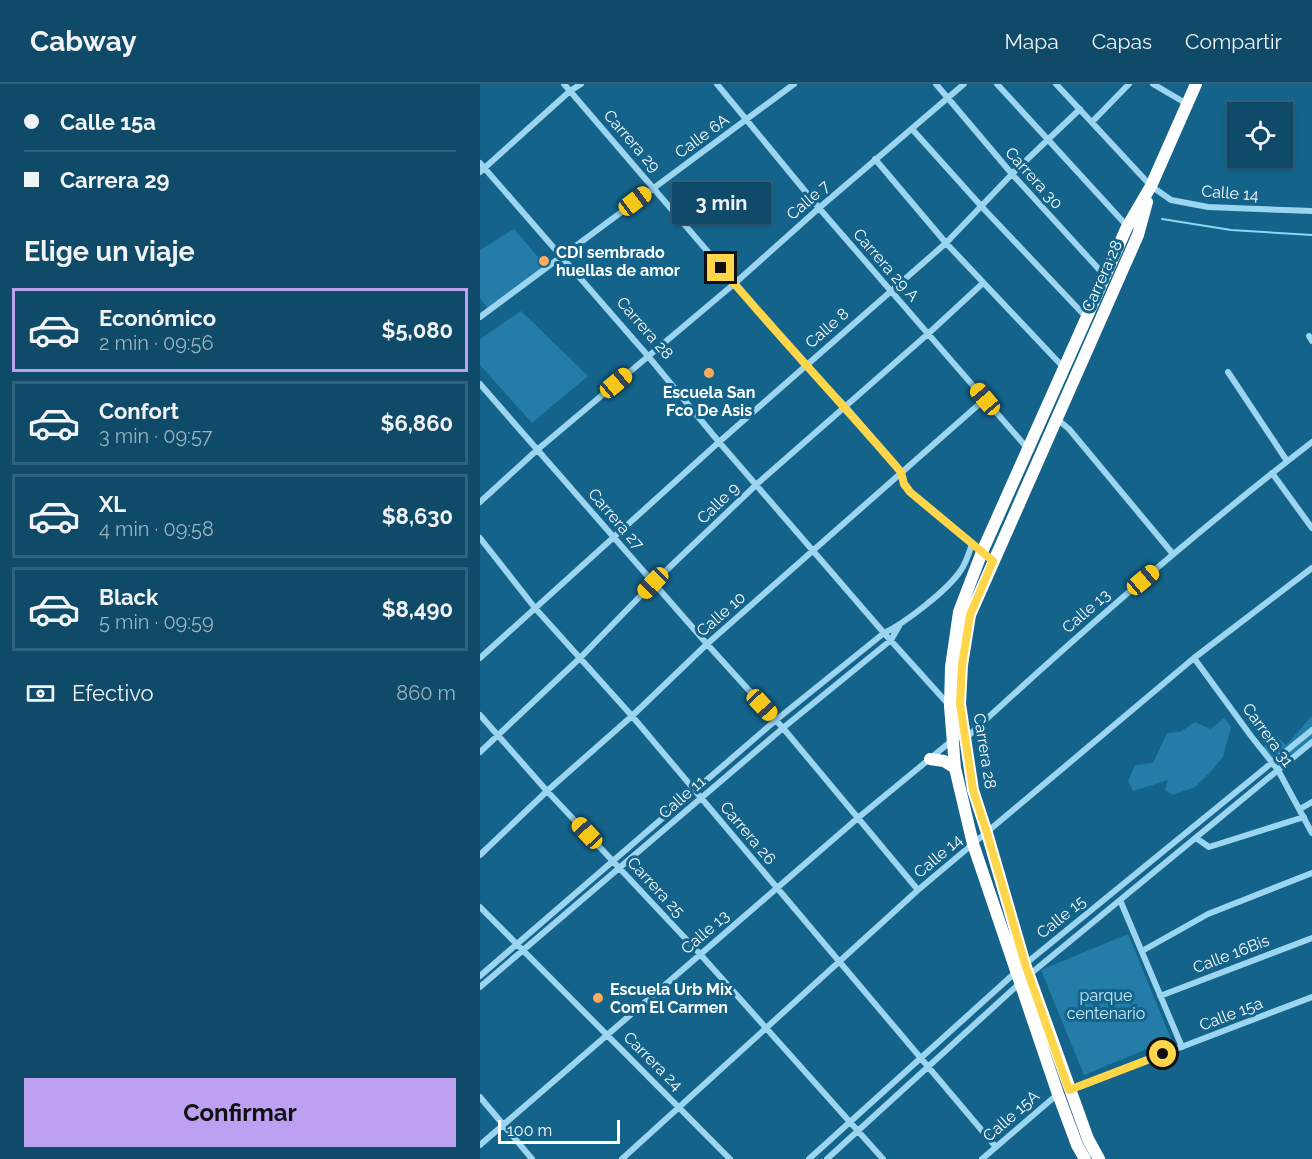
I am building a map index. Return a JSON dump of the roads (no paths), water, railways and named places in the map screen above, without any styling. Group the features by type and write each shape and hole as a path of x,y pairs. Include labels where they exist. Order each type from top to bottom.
{"highway":[{"name":"Carrera 28","path":"1085,1159 1077,1145 1063,1092 973,844 955,768 950,706 951,667 959,612 977,548 1028,449 1127,227 1151,186 1196,84"},
{"name":"Carrera 28","path":"1022,974 987,833 973,790 960,704 962,665 970,615 1138,235 1151,186"},
{"path":"930,759 944,761 955,768"},
{"name":"Carrera 28","path":"1063,1092 1099,1159"}],"street":[{"name":"Carrera 29","path":"564,84 654,187 734,284 805,365 845,406 901,472 904,484 910,492 993,561"},
{"path":"481,168 581,84"},
{"name":"Carrera 29 A","path":"717,84 819,208 1037,461"},
{"name":"Calle 6A","path":"480,317 794,84"},
{"name":"Carrera 30","path":"936,84 1012,174 1115,286"},
{"name":"Calle 7","path":"480,502 537,450 734,284 875,159 964,84"},
{"path":"997,84 1127,227 1138,235"},
{"name":"Calle 14","path":"1056,84 1151,186 1171,200 1208,207 1312,211"},
{"path":"1092,122 1129,84"},
{"path":"1153,84 1187,104"},
{"name":"Calle 8","path":"480,658 805,365 946,243 1012,174 1080,109"},
{"path":"912,129 1087,318"},
{"path":"875,159 946,243 1074,379"},
{"name":"Carrera 28","path":"481,168 648,356 813,551 950,706"},
{"name":"Calle 9","path":"480,752 580,658 653,583 757,484 983,283"},
{"path":"1228,372 1287,461"},
{"name":"Carrera 27","path":"480,384 783,728 859,816 918,891"},
{"name":"Calle 10","path":"480,855 707,644 985,399"},
{"path":"1056,419 1069,429 1173,554"},
{"name":"Calle 13","path":"480,1145 859,816 957,737 965,738 1173,554 1312,442"},
{"path":"1272,473 1312,528"},
{"name":"Carrera 26","path":"480,538 536,608 632,716 995,1146"},
{"name":"Calle 11","path":"480,976 776,720 884,633 899,626 944,588 961,571 977,548"},
{"name":"Calle 14","path":"622,1159 918,891 1194,658 1312,568"},
{"name":"Calle 11","path":"480,987 783,728 891,640 899,626"},
{"name":"Carrera 31","path":"1194,658 1278,770 1312,833"},
{"name":"Carrera 25","path":"480,716 700,954 883,1159"},
{"name":"Calle 15","path":"809,1159 922,1058 1312,730"},
{"name":"Calle 15","path":"827,1159 929,1066 1022,974 1120,900 1312,742"},
{"path":"1300,809 1312,802"},
{"path":"1196,838 1209,847 1304,817"},
{"path":"1142,951 1208,914 1312,873"},
{"path":"1120,900 1182,1047"},
{"name":"Carrera 24","path":"480,907 730,1159"},
{"name":"Calle 16Bis","path":"1160,996 1312,938"},
{"name":"Calle 15a","path":"1063,1092 1312,997"},
{"name":"Calle 15A","path":"982,1159 1063,1092"},
{"path":"480,1096 532,1159"},
{"path":"989,1152 996,1159"}],"waterway":[{"path":"1162,219 1231,230 1312,235"}],"place":[{"name":"CDI sembrado huellas de amor","path":"544,261"},
{"name":"Escuela San Fco De Asis","path":"709,373"},
{"name":"Escuela Urb Mix Com El Carmen","path":"598,998"}],"park label":[{"name":"parque centenario","path":"1106,1004"}]}
